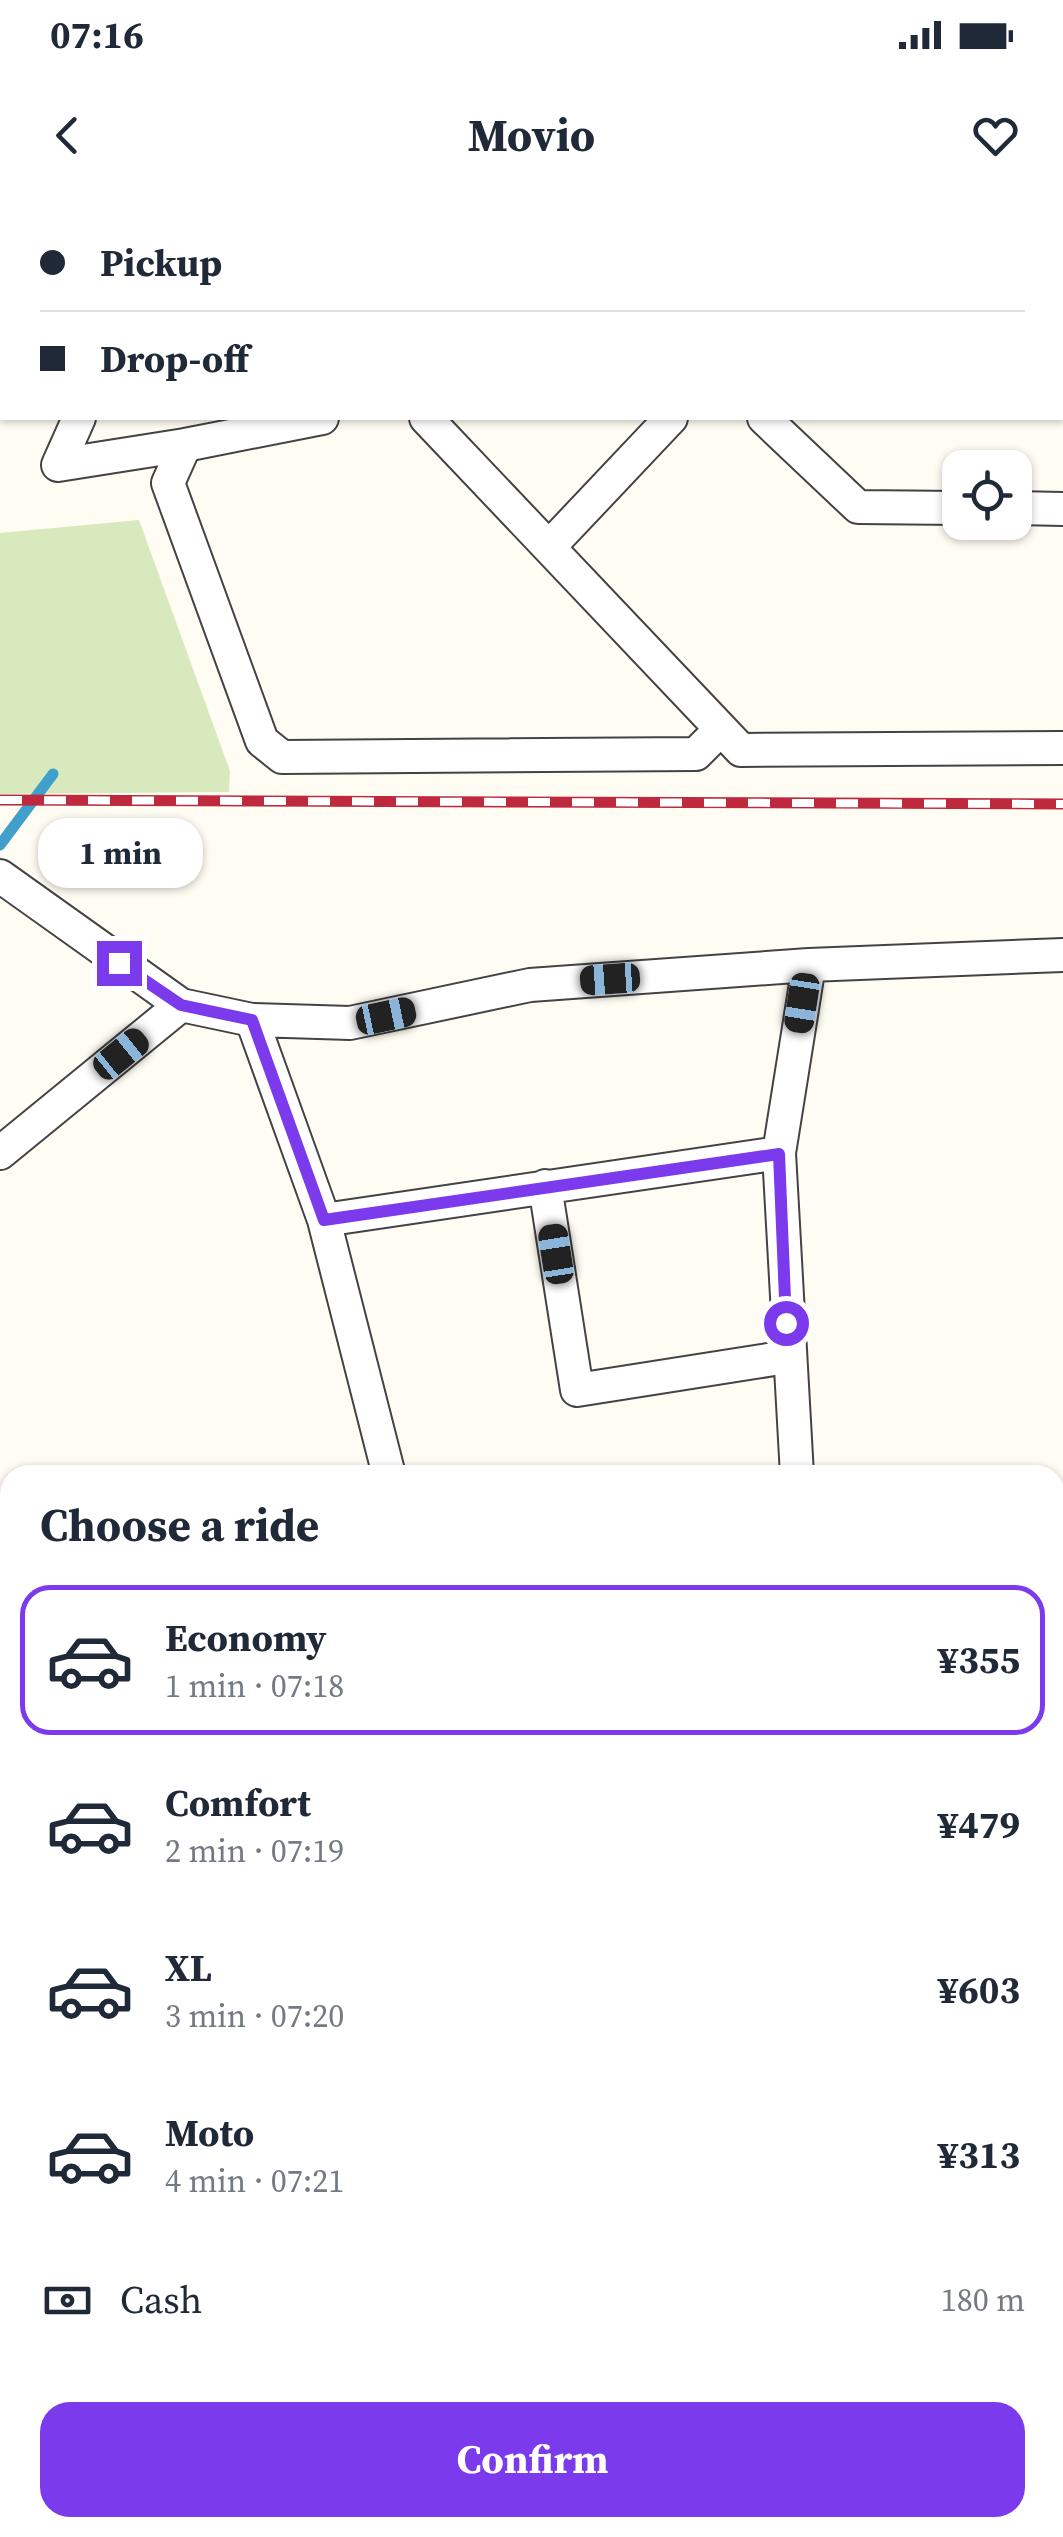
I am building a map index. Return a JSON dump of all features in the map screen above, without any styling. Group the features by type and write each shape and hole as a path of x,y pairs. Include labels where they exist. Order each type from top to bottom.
{"street":[{"path":"78,420 58,466 312,420"},
{"path":"428,420 742,750 1063,748"},
{"path":"550,546 668,420"},
{"path":"766,420 858,508 942,508"},
{"path":"186,445 168,484 262,741 282,757 696,754 722,729"},
{"path":"1032,508 1063,509"},
{"path":"11,885 181,1005 252,1020 350,1024 530,985 808,965 1063,955"},
{"path":"795,1465 779,1154 808,965"},
{"path":"0,1153 181,1005"},
{"path":"252,1020 324,1220 386,1465"},
{"path":"324,1220 779,1154"},
{"path":"545,1186 576,1390 787,1357"}],"green space":[{"path":"139,520 230,771 229,792 0,794 0,533"}],"waterway":[{"path":"0,845 53,774"}],"railway":[{"path":"0,800 1063,804"}],"route":[{"path":"119,963 181,1005 252,1020 324,1220 779,1154 786,1323"}]}
